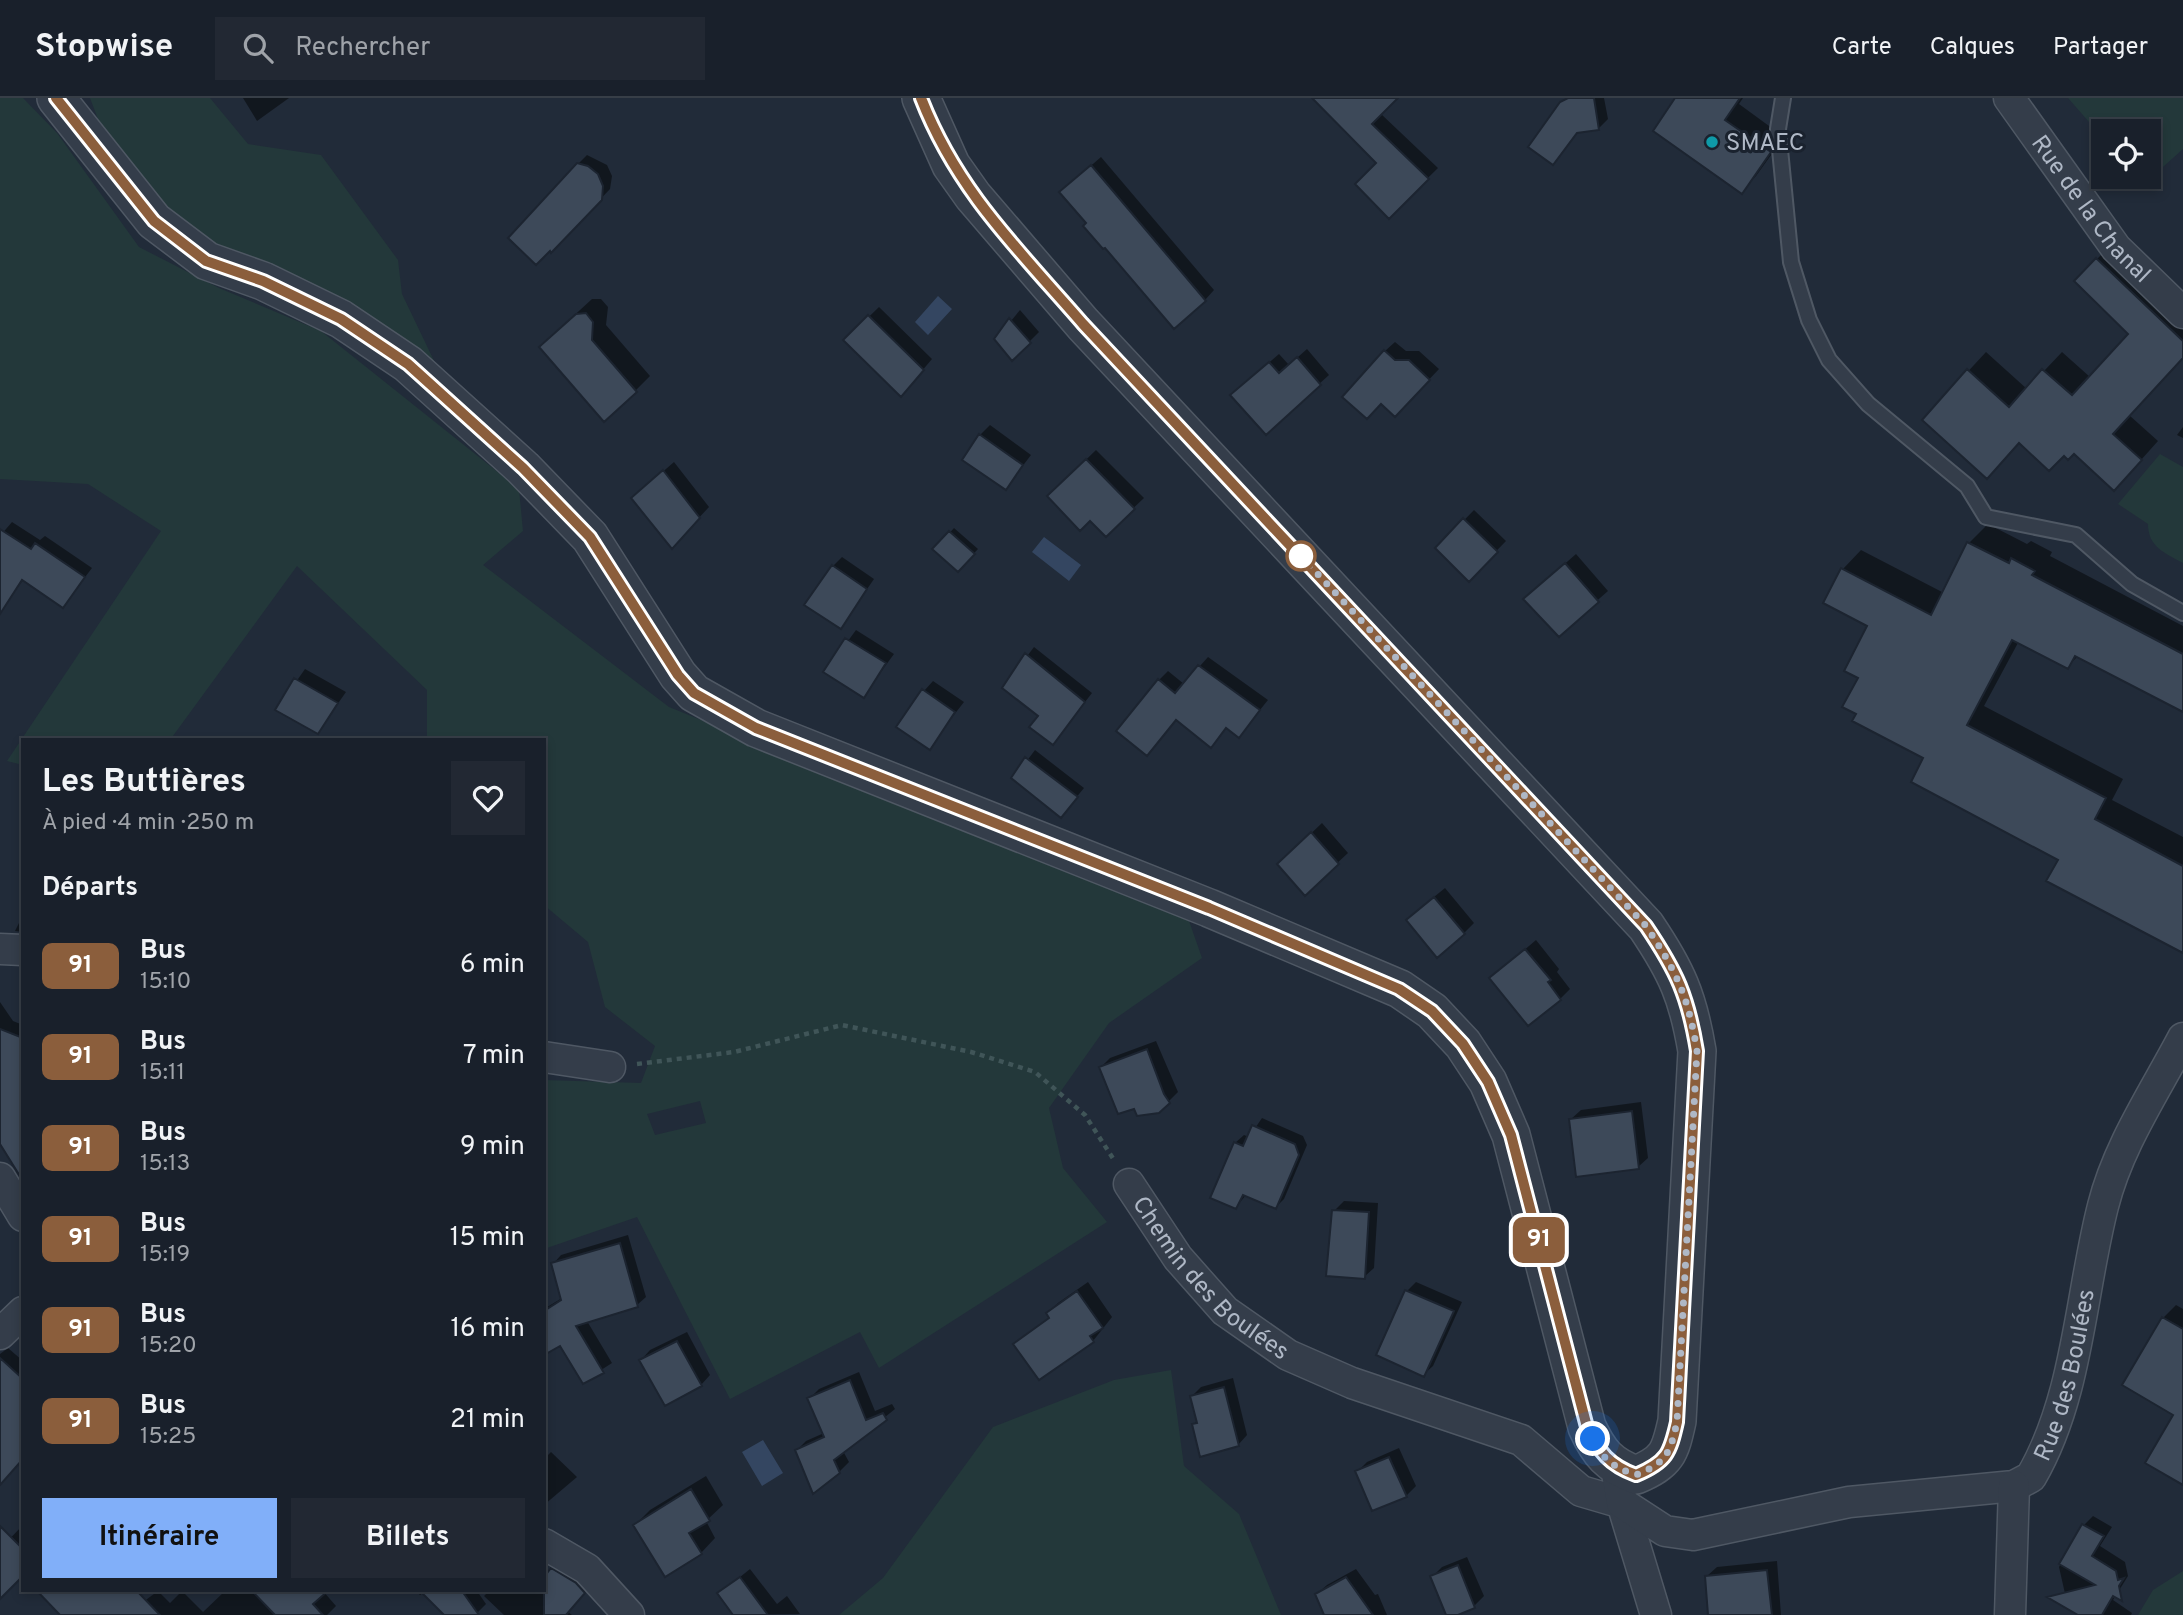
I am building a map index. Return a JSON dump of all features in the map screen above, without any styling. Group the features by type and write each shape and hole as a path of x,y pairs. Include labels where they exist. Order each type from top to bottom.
{"street":[{"path":"56,98 154,221 206,261 263,281 341,319 408,364 523,468 590,537 678,675 694,693 756,728 1209,908 1399,989 1432,1011 1463,1044 1488,1082 1511,1135 1587,1427 1599,1452 1616,1468 1636,1475 1658,1465 1671,1449 1677,1422 1697,1051 1689,1006 1672,965 1646,926 1083,324 1006,236 951,164 921,98"},
{"path":"76,98 90,141"},
{"name":"Rue de la Chanal","path":"2008,98 2116,248 2183,313"},
{"path":"0,949 21,950"},
{"name":"Rue des Boulées","path":"1622,1503 1665,1531 1693,1535 1849,1502 2014,1486 2031,1478 2061,1410 2103,1206 2116,1163 2183,1038"},
{"path":"546,1057 610,1067"},
{"path":"0,1178 21,1213"},
{"name":"Chemin des Boulées","path":"1129,1184 1178,1258 1225,1311 1288,1355 1352,1383 1521,1440 1581,1491 1622,1503"},
{"path":"0,1334 21,1314"},
{"path":"1616,1468 1622,1503 1656,1615"},
{"path":"2010,1615 2014,1486"},
{"path":"546,1545 587,1569 629,1615"}],"lane":[{"path":"1783,98 1778,129 1791,262 1809,320 1829,360 1868,404 1967,486 1986,517 2076,535 2132,584 2183,613"}],"path":[{"name":"Chemin des Boulées","path":"610,1067 734,1052 842,1025 971,1052 1035,1072 1085,1115 1129,1184"}],"green space":[{"path":"0,98 23,98 57,133 139,247 219,288 321,331 519,489 523,531 483,565 669,707 1188,918 1202,958 1109,1023 1049,1108 1063,1168 1107,1222 879,1368 860,1332 730,1399 637,1217 546,1248 546,1080 641,1083 655,1046 605,1007 588,942 546,907 546,738 427,738 427,690 297,566 171,738 22,738 161,531 88,484 0,479","holes":["700,1101 706,1123 655,1135 647,1114"]},
{"path":"90,98 210,98 248,144 321,155 398,260 402,294 437,367 183,228 106,140"},
{"path":"2068,98 2183,98 2183,149 2161,169 2161,119 2091,119 2091,124"},
{"path":"2160,454 2183,467 2183,563 2154,544 2148,524 2118,504"},
{"path":"21,740 21,764 7,761"},
{"path":"1171,1370 1184,1466 1239,1514 1281,1615 839,1615 883,1578 993,1427 1114,1380"},
{"path":"2183,1571 2183,1615 2138,1615 2153,1590"}],"water":[{"path":"938,296 952,309 928,335 915,322"},
{"path":"1044,537 1081,565 1069,581 1032,552"},
{"path":"763,1440 783,1473 762,1486 742,1452"}],"building":[{"path":"1312,98 1398,98 1372,124 1429,179 1389,219 1355,184 1376,163"},
{"path":"1568,98 1594,98 1599,130 1577,133 1553,165 1528,147 1560,102"},
{"name":"SMAEC","path":"1675,98 1740,98 1725,120 1771,152 1742,194 1653,131"},
{"path":"577,163 588,166 598,174 603,186 602,200 536,265 508,238"},
{"path":"1091,165 1206,301 1174,329 1083,226 1086,223 1059,192"},
{"path":"2096,258 2183,341 2183,358 2113,434 2142,460 2114,491 2074,454 2068,460 2064,456 2049,471 2019,443 1987,479 1922,420 1967,369 2009,407 2042,369 2072,395 2128,334 2074,281"},
{"path":"586,313 593,322 592,340 637,392 604,422 539,347 576,314"},
{"path":"868,315 924,370 901,397 843,340"},
{"path":"1009,318 1031,343 1012,361 994,339"},
{"path":"1384,350 1395,360 1409,360 1430,380 1395,417 1381,404 1367,419 1342,397"},
{"path":"1297,357 1321,385 1266,435 1230,395 1269,362 1279,373"},
{"path":"979,434 1023,465 1006,490 962,460"},
{"path":"1086,459 1135,509 1106,537 1090,521 1080,531 1047,496"},
{"path":"663,470 700,518 672,549 631,498"},
{"path":"1463,518 1498,552 1469,582 1435,548"},
{"path":"0,529 31,549 35,543 85,577 63,608 22,580 0,614"},
{"path":"949,531 975,554 958,572 932,549"},
{"path":"1967,542 2009,563 2011,558 2035,571 2032,575 2183,654 2183,712 2075,656 2068,669 2012,640 1967,725 2106,798 2095,819 2183,866 2183,953 2046,881 2058,860 1911,782 1923,758 1852,721 1856,714 1842,707 1858,678 1844,671 1867,626 1823,603 1841,568 1931,615"},
{"path":"1565,563 1599,602 1559,637 1523,599"},
{"path":"832,565 867,589 841,629 804,605"},
{"path":"845,638 886,663 864,698 823,672"},
{"path":"1025,653 1085,702 1053,745 1029,727 1038,716 1002,688"},
{"path":"1198,665 1260,710 1239,738 1226,728 1211,748 1176,720 1147,756 1116,731 1158,679 1175,693"},
{"path":"294,678 338,703 318,734 275,710"},
{"path":"922,689 955,712 930,750 896,727"},
{"path":"1025,757 1078,797 1061,818 1011,778"},
{"path":"1311,832 1339,864 1305,896 1277,864"},
{"path":"1434,897 1465,934 1437,958 1406,920"},
{"path":"1525,949 1551,980 1548,982 1561,1000 1528,1026 1489,978"},
{"path":"0,1029 21,1037 21,1178 0,1144"},
{"path":"1147,1049 1170,1103 1159,1113 1137,1116 1134,1109 1118,1114 1099,1067"},
{"path":"1632,1111 1639,1169 1576,1177 1569,1119"},
{"path":"1252,1125 1295,1144 1299,1155 1276,1209 1243,1195 1236,1209 1210,1198 1234,1142 1243,1146"},
{"path":"1332,1210 1369,1212 1365,1279 1326,1276"},
{"path":"620,1243 638,1307 576,1326 604,1373 583,1384 560,1346 546,1354 546,1310 561,1300 551,1263"},
{"path":"1405,1290 1454,1311 1424,1377 1376,1355"},
{"path":"1077,1291 1103,1328 1090,1336 1094,1342 1039,1380 1013,1344 1049,1318 1046,1313"},
{"path":"2162,1317 2183,1329 2183,1485 2145,1463 2173,1415 2122,1385"},
{"path":"677,1341 702,1386 665,1406 639,1360"},
{"path":"0,1358 21,1377 21,1461 0,1485"},
{"path":"850,1380 866,1420 883,1413 887,1420 834,1460 840,1473 813,1494 795,1450 824,1437 807,1398"},
{"path":"1224,1387 1239,1446 1200,1457 1192,1424 1197,1423 1190,1396"},
{"path":"1389,1457 1407,1497 1372,1511 1355,1471"},
{"path":"691,1489 710,1521 689,1533 702,1554 665,1577 633,1525"},
{"path":"2082,1524 2104,1536 2092,1556 2116,1571 2118,1580 2124,1578 2119,1586 2122,1601 2113,1596 2102,1615 2078,1615 2047,1597 2095,1585 2059,1564"},
{"path":"0,1526 21,1547 21,1578 0,1599"},
{"path":"1458,1565 1475,1608 1458,1615 1446,1615 1430,1576"},
{"path":"551,1568 576,1583 585,1593 566,1615 544,1615 546,1574"},
{"path":"1767,1570 1772,1615 1708,1615 1705,1576"},
{"path":"740,1577 768,1615 733,1615 717,1593"},
{"path":"1346,1577 1373,1615 1324,1615 1315,1594"},
{"path":"38,1592 138,1592 160,1615 60,1615"},
{"path":"253,1592 327,1592 313,1604 323,1615 275,1615"},
{"path":"421,1592 463,1592 479,1615 444,1615"}],"bus line":[{"name":"91","path":"56,98 154,221 206,261 263,281 341,319 408,364 523,468 590,537 678,675 694,693 756,728 1209,908 1399,989 1432,1011 1463,1044 1488,1082 1511,1135 1587,1427 1599,1452 1616,1468 1636,1475 1658,1465 1671,1449 1677,1422 1697,1051 1689,1006 1672,965 1646,926 1083,324 1006,236 951,164 921,98"}],"place":[{"name":"SMAEC","path":"1712,142"}],"route":[{"path":"1301,556 1646,926 1672,965 1689,1006 1697,1051 1677,1422 1671,1449 1658,1465 1636,1475 1616,1468 1599,1452 1593,1439"}]}
